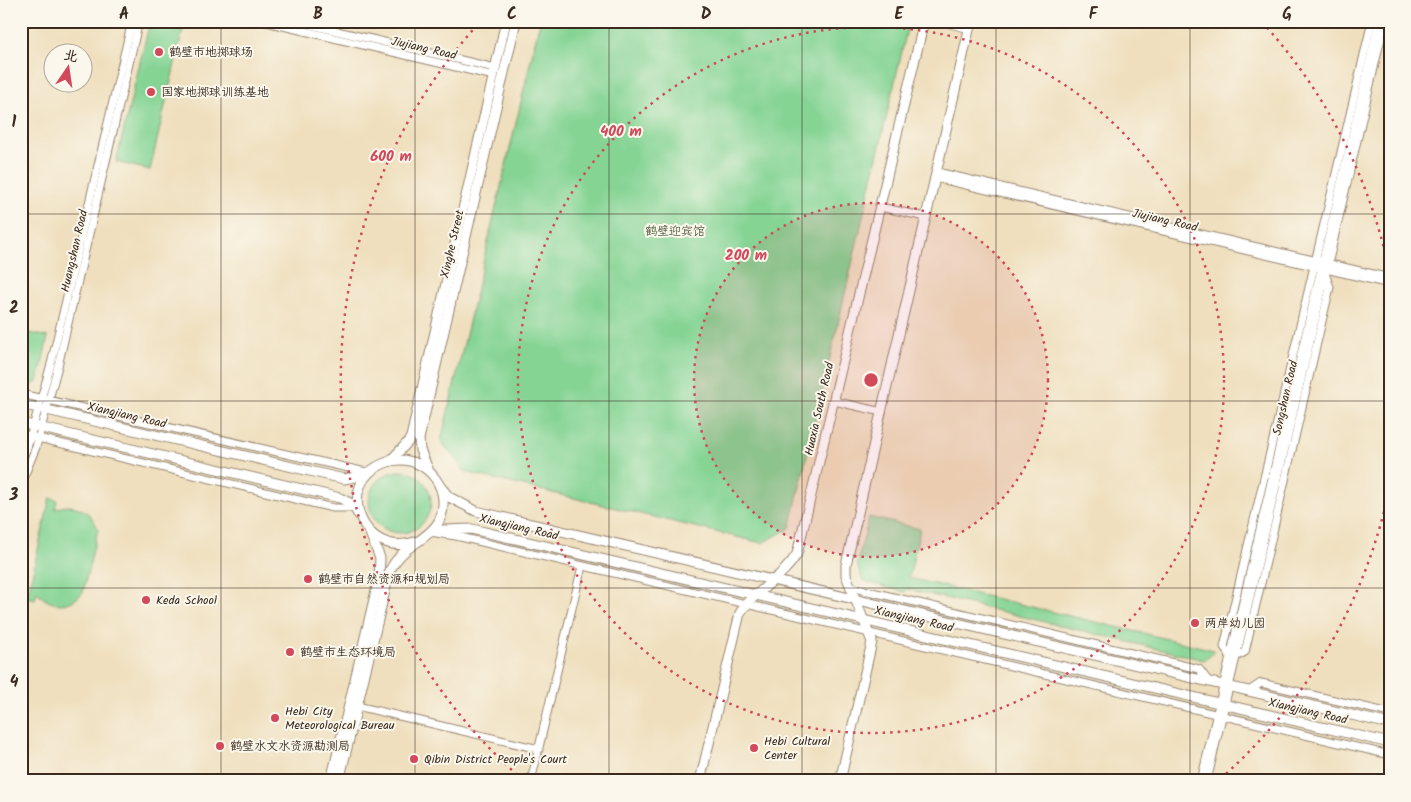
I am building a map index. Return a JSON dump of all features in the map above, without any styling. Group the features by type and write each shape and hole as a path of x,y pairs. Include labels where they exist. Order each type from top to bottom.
{"main road":[{"name":"Xinghe Street","path":"390,461 411,437 506,21"},
{"name":"Xinghe Street","path":"429,471 420,450 420,439 516,21"},
{"name":"Huaxia South Road","path":"700,781 740,613 746,605 793,561 797,554 924,21"},
{"path":"840,781 872,646 870,634 846,575 846,566 971,25"},
{"name":"Xiangjiang Road","path":"21,404 44,404 344,479 356,477 370,471"},
{"path":"21,423 340,498 352,504 370,533 380,558 379,578 331,781"},
{"path":"339,781 390,570 403,552 431,532 437,524 442,512 443,499 440,486 429,471 414,462 390,461 370,471 364,479 359,491 357,504 360,516"},
{"name":"Xiangjiang Road","path":"440,486 449,497 476,511 1390,724"},
{"name":"Xiangjiang Road","path":"431,532 472,529 1390,743"},
{"path":"370,533 380,540 393,545 406,545 418,541"}],"street":[{"name":"Huangshan Road","path":"44,404 51,364 132,21"},
{"name":"Huangshan Road","path":"21,461 30,436 37,427 44,404 139,21"},
{"name":"Jiujiang Road","path":"262,21 495,72"},
{"name":"Jiujiang Road","path":"294,21 495,72"},
{"path":"938,21 971,25"},
{"path":"1233,656 1224,647 1322,266 1372,21"},
{"name":"Songshan Road","path":"1201,781 1222,704 1379,21"},
{"name":"Songshan Road","path":"1322,266 1385,21"},
{"name":"Jiujiang Road","path":"936,175 1322,266 1390,284"},
{"path":"880,207 926,217"},
{"name":"Jiujiang Road","path":"1322,266 1390,278"},
{"path":"21,394 44,404"},
{"path":"834,401 882,412"},
{"name":"Huangshan Road","path":"21,484 38,438 37,427"},
{"path":"21,434 333,508 354,508"},
{"path":"431,532 456,536 1390,756"},
{"path":"531,781 582,566"},
{"path":"851,587 1199,669 1209,682"},
{"path":"1249,691 1261,683 1390,713"},
{"path":"357,706 539,749"},
{"name":"Songshan Road","path":"1207,781 1219,716"}],"green space":[{"name":"国家地掷球训练基地","path":"150,21 185,21 150,170 116,162"},
{"name":"鹤壁迎宾馆","path":"540,21 909,21 790,528 762,543 465,472 441,441"},
{"path":"21,331 48,337 38,381 28,387 21,386"},
{"path":"400,471 412,473 422,480 429,490 431,502 429,514 422,524 412,531 400,533 388,531 378,524 371,514 369,502 371,490 378,480 388,473"},
{"path":"50,498 57,500 55,509 69,506 86,512 95,522 98,529 83,592 72,601 60,604 47,601 37,591 35,599 27,597"},
{"path":"869,517 920,529 909,578 1214,650 1204,660 907,589 905,592 869,583 862,579 857,564"}],"place":[{"name":"鹤壁市地掷球场","path":"159,52"},
{"name":"国家地掷球训练基地","path":"151,92"},
{"name":"鹤壁市自然资源和规划局","path":"308,579"},
{"name":"Keda School","path":"146,600"},
{"name":"两岸幼儿园","path":"1195,623"},
{"name":"鹤壁市生态环境局","path":"290,652"},
{"name":"Hebi City Meteorological Bureau","path":"275,718"},
{"name":"鹤壁水文水资源勘测局","path":"220,746"},
{"name":"Hebi Cultural Center","path":"754,748"},
{"name":"Qibin District People's Court","path":"414,759"}]}
